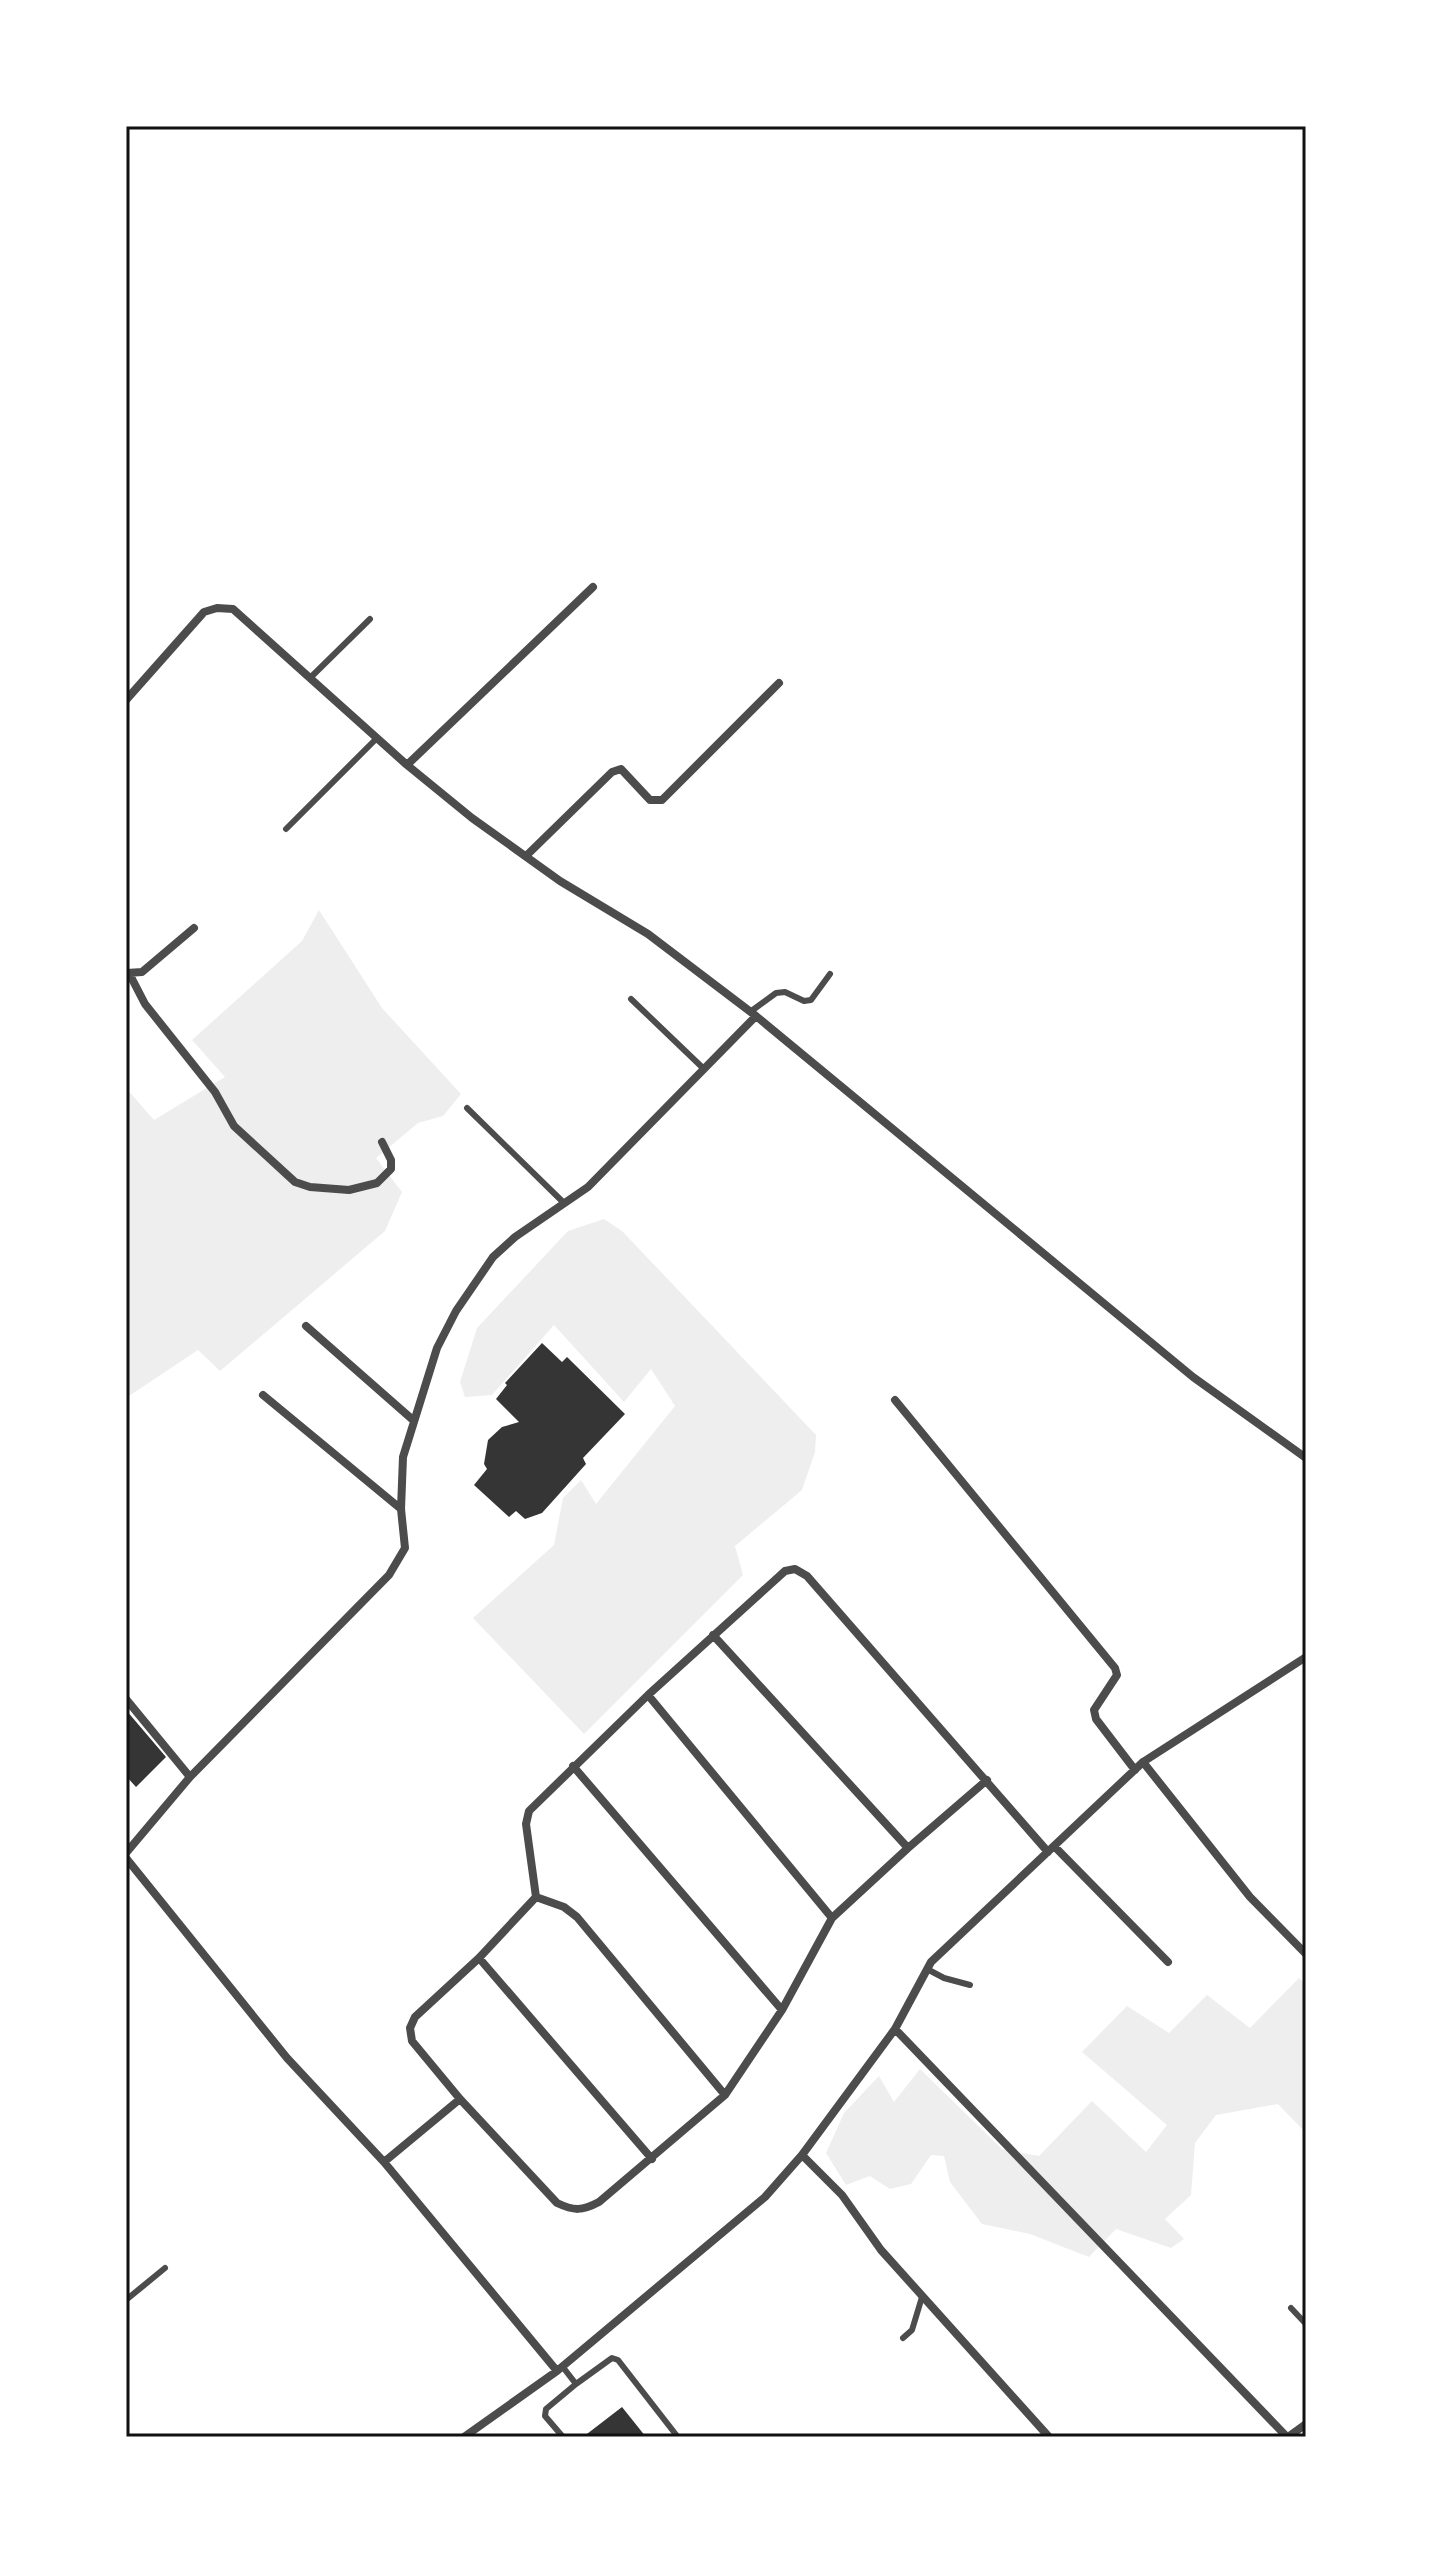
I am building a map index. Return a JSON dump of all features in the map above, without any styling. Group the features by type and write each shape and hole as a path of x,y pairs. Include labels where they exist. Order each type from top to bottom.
{"street":[{"path":"407,765 593,587"},
{"path":"126,700 204,612 217,608 233,609 407,765 472,818 560,881 648,934 753,1014 1193,1377 1306,1458"},
{"path":"526,856 612,772 621,769 650,800 662,800 779,683"},
{"path":"194,928 142,972 128,974 145,1004 215,1092 234,1126 295,1182 310,1187 349,1190 377,1183 391,1169 391,1160 382,1142"},
{"path":"559,2368 384,2162 287,2058 126,1856 190,1777 389,1575 405,1548 401,1509 403,1457 413,1420 437,1348 456,1311 493,1257 604,1171 753,1014"},
{"path":"306,1326 413,1420"},
{"path":"263,1395 401,1509"},
{"path":"895,1400 1115,1668 1117,1675 1094,1710 1096,1719 1135,1770"},
{"path":"536,1897 526,1824 529,1811 713,1635 785,1571 795,1569 807,1576 1051,1849 1168,1962"},
{"path":"713,1635 908,1848"},
{"path":"464,2437 559,2368 765,2197 802,2155 895,2029 931,1962 1143,1762 1305,1660"},
{"path":"648,1695 832,1918"},
{"path":"126,1699 190,1777"},
{"path":"1143,1762 1250,1897 1306,1954"},
{"path":"573,1766 782,2010"},
{"path":"536,1897 479,1958 415,2017 410,2028 412,2041 460,2099 557,2203 572,2210 584,2210 599,2202 652,2159 725,2095 782,2010 832,1918 987,1780"},
{"path":"536,1897 564,1907 577,1917 725,2095"},
{"path":"479,1958 652,2159"},
{"path":"895,2029 1287,2437 1306,2424"},
{"path":"384,2162 460,2099"},
{"path":"802,2155 842,2195 881,2250 1049,2437"}],"lane":[{"path":"310,678 370,619"},
{"path":"286,829 377,738"},
{"path":"753,1014 776,993 785,992 804,1001 811,1000 830,974"},
{"path":"631,999 704,1069"},
{"path":"467,1108 564,1203"},
{"path":"927,1969 944,1978 970,1985"},
{"path":"126,2300 165,2268"},
{"path":"903,2338 912,2330 922,2297"},
{"path":"1291,2308 1306,2324"},
{"path":"563,2437 545,2416 546,2409 612,2358 618,2360 677,2436"},
{"path":"559,2368 576,2384"}],"shaded area":[{"path":"319,910 382,1008 461,1094 443,1116 418,1123 376,1158 402,1192 385,1231 220,1371 198,1350 126,1398 126,1088 154,1120 225,1077 192,1040 302,941"},
{"path":"604,1219 622,1231 816,1435 815,1452 802,1490 735,1546 743,1575 584,1734 473,1618 554,1545 563,1498 581,1480 596,1504 675,1406 651,1369 624,1402 554,1325 492,1395 465,1397 460,1382 477,1328 568,1231"},
{"path":"1299,1978 1306,1984 1306,2133 1278,2104 1216,2115 1195,2143 1191,2195 1165,2219 1184,2239 1171,2248 1116,2229 1089,2257 1030,2234 982,2224 950,2182 944,2156 931,2155 911,2184 890,2189 870,2176 846,2185 826,2153 844,2113 879,2076 894,2102 920,2069 1002,2149 1039,2156 1092,2101 1146,2152 1167,2125 1082,2052 1127,2006 1169,2033 1207,1995 1250,2028"}],"building":[{"path":"542,1343 562,1362 567,1357 625,1414 583,1458 586,1464 542,1513 525,1519 516,1511 509,1517 474,1485 487,1469 484,1464 488,1440 502,1427 519,1422 496,1399 507,1385 505,1383"},
{"path":"126,1710 166,1757 136,1787 126,1776"},
{"path":"622,2407 646,2437 583,2437"}]}
